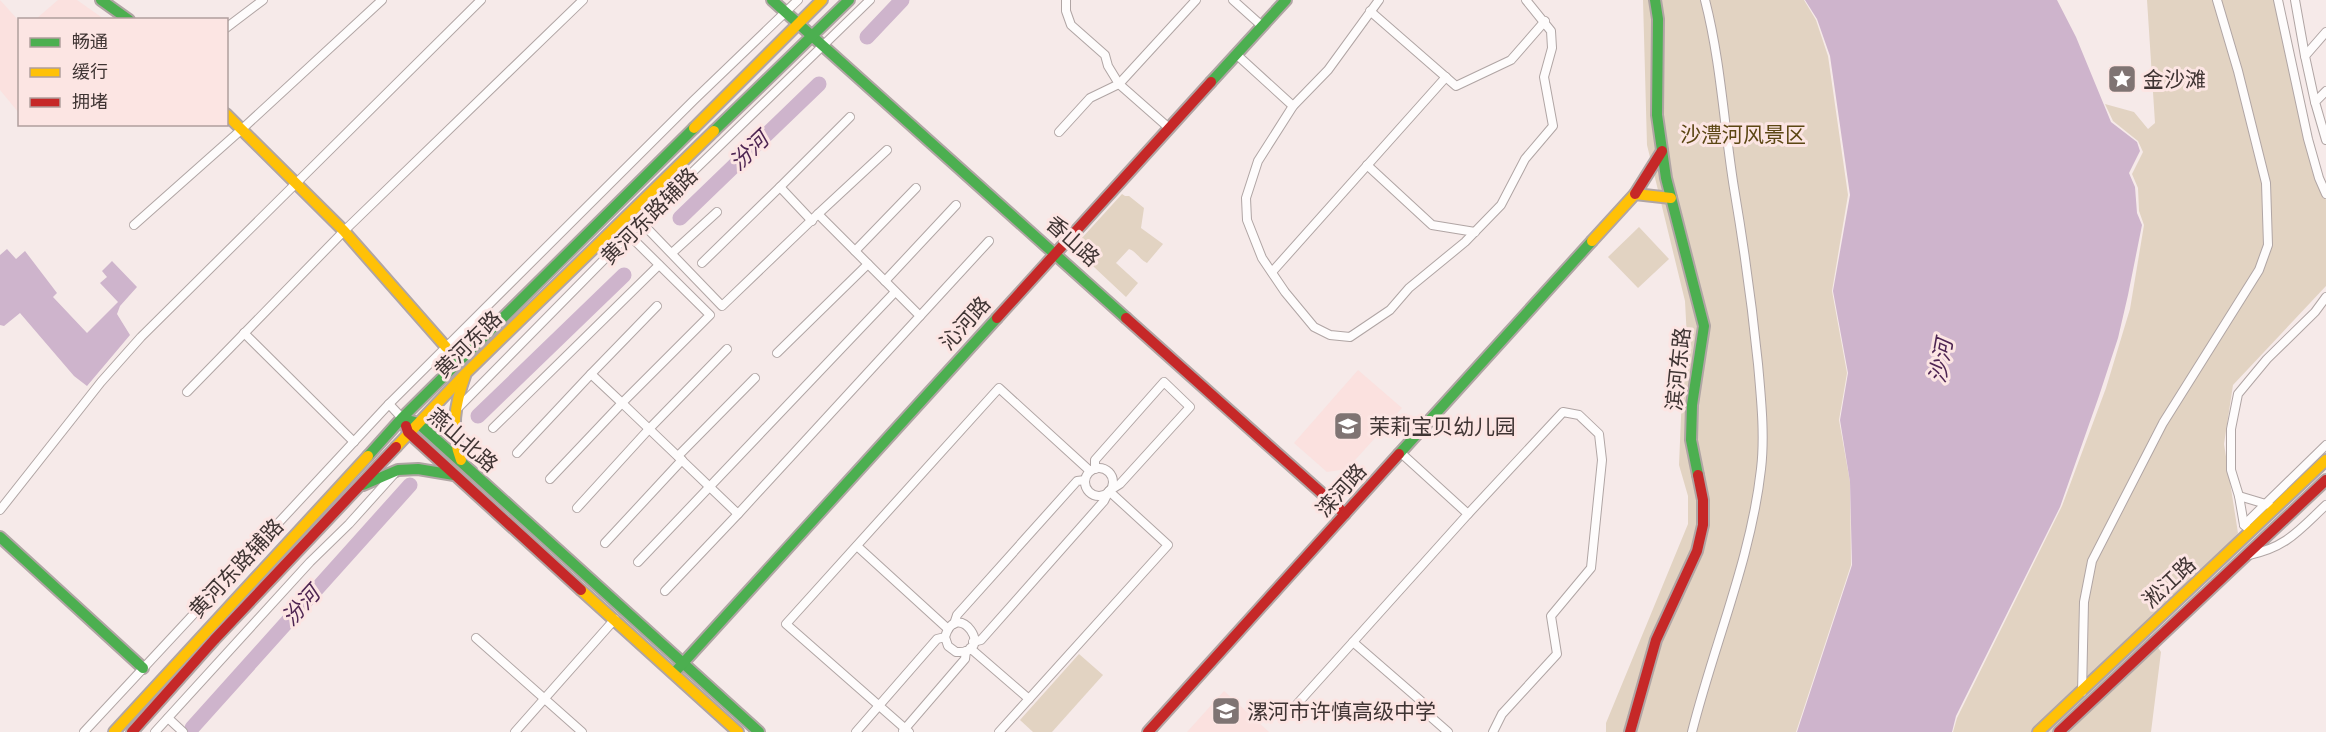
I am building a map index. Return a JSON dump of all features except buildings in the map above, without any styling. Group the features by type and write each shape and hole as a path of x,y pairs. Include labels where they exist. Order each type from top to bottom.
{"street":[{"path":"101,0 126,18"},
{"path":"228,26 263,0"},
{"path":"134,225 382,0"},
{"path":"0,510 101,382 141,337 481,0"},
{"path":"187,392 344,231 583,0"},
{"name":"香山路","path":"772,0 1346,514"},
{"name":"黄河东路辅路","path":"84,732 389,404 686,108 798,0"},
{"name":"黄河东路","path":"114,732 402,418 822,0"},
{"name":"黄河东路","path":"132,732 408,432 849,0"},
{"name":"黄河东路辅路","path":"456,410 641,222 870,0"},
{"path":"1066,0 1066,11 1071,25 1105,55 1108,66 1119,84 1169,129"},
{"path":"1059,132 1090,98 1119,84 1196,0"},
{"path":"1233,0 1262,26"},
{"name":"沁河路","path":"674,673 1286,0"},
{"path":"1379,0 1328,70 1293,106 1258,161 1246,198 1247,220 1262,258 1314,327 1330,335 1350,337 1390,310 1409,288 1475,232 1501,205 1525,159 1553,126 1544,77 1552,48 1551,31 1526,0"},
{"name":"滨河东路","path":"1630,732 1656,640 1697,551 1703,525 1703,500 1691,440 1692,405 1704,326 1693,275 1671,198 1662,151 1657,115 1658,19 1655,0"},
{"path":"1692,732 1702,691 1743,560 1761,468 1761,399 1746,259 1734,186 1722,83 1705,0"},
{"path":"2082,692 2084,602 2091,561 2163,423 2259,270 2268,245 2265,183 2238,70 2217,0"},
{"path":"2278,0 2308,139 2326,194"},
{"path":"2295,0 2315,102 2326,140"},
{"path":"1370,11 1456,86 1511,60 1545,21"},
{"path":"2305,56 2326,32"},
{"path":"1236,54 1293,106"},
{"path":"1272,272 1446,77"},
{"path":"2315,102 2326,91"},
{"path":"228,116 344,231 446,347"},
{"path":"702,263 850,117"},
{"path":"641,222 722,306 887,150"},
{"name":"滦河路","path":"1148,732 1635,194 1662,151"},
{"path":"1367,165 1432,225 1475,232"},
{"path":"780,187 812,221"},
{"path":"855,251 915,188"},
{"path":"1635,194 1671,198"},
{"path":"885,281 956,205"},
{"path":"672,253 717,212"},
{"path":"819,214 921,316"},
{"path":"550,479 710,315 629,235"},
{"path":"665,591 989,241"},
{"path":"777,353 868,264"},
{"path":"493,428 659,265"},
{"path":"638,562 895,292"},
{"path":"2248,528 2231,470 2231,429 2238,394 2267,359 2315,312 2326,297"},
{"path":"517,453 657,306"},
{"path":"244,333 354,442"},
{"path":"577,508 649,429 727,349"},
{"path":"464,466 457,450 454,428 456,410 466,373"},
{"path":"591,374 738,514"},
{"path":"605,543 755,378"},
{"path":"856,732 880,705 937,639 949,630 958,623 968,626 974,634 970,647 965,658 906,731 880,705 786,624 999,388 1093,470 1106,469 1113,483 1109,491 1104,501 981,640 970,647 956,652 951,650 945,642 949,630 957,615 1077,481 1085,480 1093,470 1095,460 1164,382 1190,407 1120,484 1109,491 1103,495 1093,494 1089,491 1085,480"},
{"path":"389,404 402,418"},
{"path":"1288,713 1563,412 1579,415 1599,434 1602,460 1592,568 1551,615 1557,654 1502,714 1493,732"},
{"name":"燕山北路","path":"402,418 418,423 759,732"},
{"name":"燕山北路","path":"402,418 408,432 738,732"},
{"path":"2239,496 2271,507 2326,445"},
{"path":"1401,453 1468,514"},
{"name":"淞江路","path":"2038,732 2082,692 2248,528 2326,460"},
{"path":"357,487 398,470 418,469 455,475"},
{"path":"155,732 310,562 349,524 398,470"},
{"name":"淞江路","path":"2059,732 2326,480"},
{"path":"999,732 1168,545 1109,491"},
{"path":"2248,555 2269,551 2290,539 2326,505"},
{"path":"0,537 143,668"},
{"path":"857,546 949,630"},
{"path":"515,732 615,620"},
{"path":"476,638 582,732"},
{"path":"1353,642 1420,701 1432,718 1448,732"},
{"path":"970,647 1029,699"},
{"path":"168,718 183,732"},
{"path":"2073,718 2073,732"}],"shaded area":[{"path":"0,0 18,20 18,112 0,90"},
{"path":"58,0 77,0 103,18 37,18"},
{"name":"茉莉宝贝幼儿园","path":"1358,370 1402,408 1347,469 1327,472 1294,443"},
{"name":"漯河市许慎高级中学","path":"1224,691 1269,732 1187,732"}],"green space":[{"name":"沙澧河风景区","path":"1643,0 1804,0 1816,20 1828,56 1848,195 1832,291 1847,373 1839,420 1850,482 1851,565 1796,732 1606,732 1606,723 1688,524 1688,496 1679,465 1687,339 1685,301 1647,145"},
{"path":"2147,0 2274,0 2312,164 2326,200 2326,286 2233,385 2224,444 2238,533 2143,626 2161,652 2151,732 1953,732 1957,718 2062,506 2106,388 2130,309 2144,225 2139,211 2138,188 2132,174 2143,152 2138,141 2113,121 2105,104 2134,112 2148,129 2155,123"},
{"path":"1122,194 1129,196 1144,208 1141,228 1163,244 1147,263 1129,249 1116,263 1138,283 1126,297 1078,252 1081,239"},
{"path":"1639,227 1669,259 1638,288 1608,257"},
{"path":"1079,654 1103,675 1052,732 1033,732 1020,720"}],"water":[{"name":"沙河","path":"1805,0 2057,0 2076,37 2111,122 2137,142 2140,151 2129,173 2135,187 2137,213 2142,225 2118,338 2060,507 1956,716 1952,732 1797,732 1852,565 1850,482 1840,420 1848,373 1833,291 1850,195 1830,56 1817,19"},
{"path":"7,249 16,259 25,251 57,293 53,297 87,333 118,302 100,283 107,277 102,271 112,261 137,287 120,306 117,314 130,335 87,386 74,376 20,313 4,326 0,325 0,255"}],"waterway":[{"name":"汾河","path":"867,37 902,0"},
{"name":"汾河","path":"680,218 819,84"},
{"name":"汾河","path":"478,416 624,275"},
{"name":"汾河","path":"192,728 410,485"}],"traffic: fast":[{"path":"101,0 126,18"},
{"path":"772,0 1126,318"},
{"path":"714,131 849,0"},
{"path":"1211,82 1286,0"},
{"path":"1655,0 1658,19 1657,115 1666,178 1704,326 1692,405 1691,440 1698,475"},
{"path":"368,456 402,418 694,128"},
{"path":"1399,454 1592,241"},
{"path":"674,673 997,318"},
{"path":"411,421 418,423 759,732"},
{"path":"363,485 398,470 418,469 454,475"},
{"path":"0,537 143,668"}],"traffic: slow":[{"path":"694,128 822,0"},
{"path":"228,116 344,231 446,347"},
{"path":"396,447 466,373 714,131"},
{"path":"1592,241 1635,194 1671,198"},
{"path":"461,460 456,439 455,418 465,376"},
{"path":"114,732 368,456"},
{"path":"2038,732 2326,460"},
{"path":"581,590 738,732"}],"traffic: jam":[{"path":"997,318 1211,82"},
{"path":"1635,194 1662,151"},
{"path":"1126,318 1345,514"},
{"path":"406,426 408,432 581,590"},
{"path":"132,732 214,640 396,447"},
{"path":"1148,732 1399,454"},
{"path":"1630,732 1656,640 1697,551 1703,525 1703,500 1698,475"},
{"path":"2059,732 2326,480"}],"place":[{"name":"金沙滩","path":"2122,79"},
{"name":"茉莉宝贝幼儿园","path":"1348,426"},
{"name":"漯河市许慎高级中学","path":"1226,711"}]}
